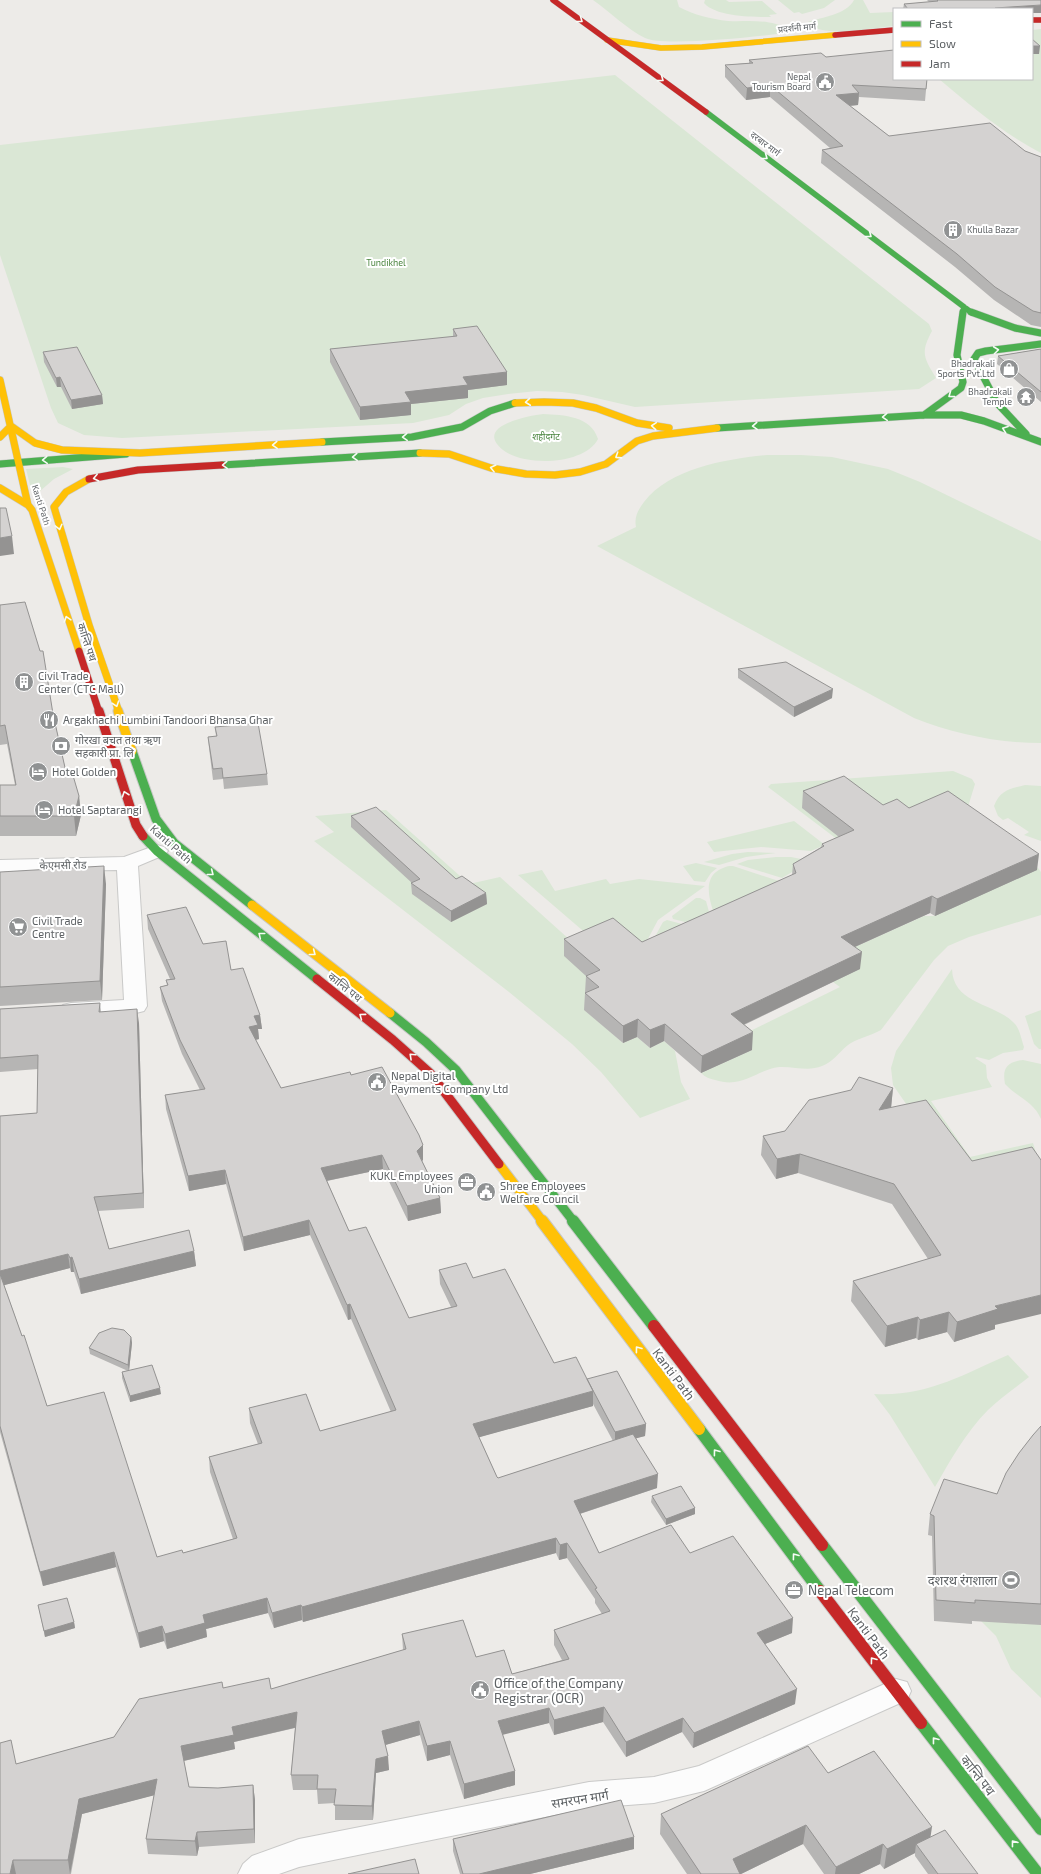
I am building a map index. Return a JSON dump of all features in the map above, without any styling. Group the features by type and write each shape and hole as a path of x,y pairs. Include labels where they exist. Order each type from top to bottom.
{"main road":[{"name":"दरबार मार्ग","path":"553,0 607,40 652,68 974,314 990,321 1041,333"},
{"name":"प्रदर्शनी मार्ग","path":"607,40 639,46 661,48 702,47 893,30"},
{"name":"प्रदर्शनी मार्ग","path":"667,58 702,47"},
{"path":"924,415 961,388 963,382 961,367 957,355 964,307"},
{"path":"1030,438 997,403 974,359 978,353 986,351 1041,344"},
{"path":"0,380 18,462"},
{"path":"0,464 140,453 412,437 462,427 490,410 515,403 542,401 568,402 592,407 628,421 647,426 693,430"},
{"path":"1041,442 984,421 961,415 924,415 693,430 653,436 637,441 606,464 574,473 555,475 526,474 491,468 450,454 423,453 138,470 88,479 66,492 54,507 62,538 95,641 156,819 163,831 174,843 426,1042 456,1070 1041,1829"},
{"path":"0,437 11,426"},
{"path":"11,426 35,443 62,450 140,453"},
{"name":"Kanti Path","path":"18,462 28,504 32,510 46,553"},
{"path":"0,488 28,504"},
{"name":"कान्ति पथ","path":"46,553 107,739"},
{"name":"Kanti Path","path":"107,739 136,825 143,837 157,851 244,921"},
{"name":"कान्ति पथ","path":"244,921 393,1040 430,1073"},
{"name":"Kanti Path","path":"430,1073 896,1691"},
{"name":"कान्ति पथ","path":"896,1691 1038,1874"}],"street":[{"path":"53,1012 136,1006 127,863 157,851"},
{"name":"केएमसी रोड","path":"0,866 127,863"},
{"name":"समरपन मार्ग","path":"254,1874 263,1866 299,1853 590,1796 654,1790 704,1778 896,1691"}],"green space":[{"path":"593,0 677,0 679,7 703,16 728,21 767,22 782,26 790,32 715,40 655,40 639,35"},
{"path":"705,0 726,0 729,2 762,1 777,14 769,15 771,17 764,17 726,14 710,8 704,3"},
{"path":"778,0 835,0 824,8 802,14 799,12 794,13"},
{"path":"854,0 863,0 870,13 893,12 893,26 837,31 816,28 808,24 808,22 840,12"},
{"path":"1041,29 1041,153 1001,128 940,80 1033,80 1033,30"},
{"name":"Tundikhel","path":"615,75 929,324 932,331 926,345 925,355 926,360 936,378 919,389 635,407 583,395 537,391 483,398 466,404 449,415 413,423 122,438 84,435 58,423 51,408 0,255 0,145"},
{"name":"शहीदगेट","path":"543,414 568,416 583,421 594,431 598,439 591,448 581,454 554,461 525,459 503,450 495,442 494,435 506,424 526,417"},
{"path":"767,455 832,457 888,469 920,482 1041,541 1041,743 1025,743 992,739 960,733 914,718 597,546 636,527 636,517 644,502 655,490 669,481 700,467 735,459"},
{"path":"63,467 73,469 54,479 39,492 32,493 26,469"},
{"path":"953,771 972,779 975,784 967,810 1041,872 1041,915 969,937 948,946 934,960 881,1030 851,1043 826,1064 811,1069 779,1067 741,1081 734,1082 713,1080 701,1073 752,1050 740,1036 840,987 833,982 853,943 857,946 924,916 935,916 768,787 771,784"},
{"path":"1025,785 1041,786 1041,841 1024,835 1029,832 1008,818 1003,820 998,816 994,806 1002,793"},
{"path":"386,810 469,884 500,877 580,949 600,987 585,1010 623,1043 637,1037 650,1048 664,1041 675,1051 681,1082 690,1099 640,1118 601,1072 572,1044 509,992 314,841 334,832 315,816"},
{"path":"794,821 825,845 811,851 761,847 714,852 707,842"},
{"path":"748,852 776,853 746,857 719,865 704,862 732,854"},
{"path":"791,857 811,861 782,878 737,864 748,860"},
{"path":"696,863 717,868 711,873 705,882 694,881 683,866"},
{"path":"729,866 788,884 715,917 709,894 710,880 720,869"},
{"path":"542,870 555,891 606,879 610,884 639,879 705,886 658,920 642,950 596,942 518,875"},
{"path":"696,898 706,901 711,919 697,925 673,919 672,916"},
{"path":"667,920 693,927 652,942 663,922"},
{"path":"952,969 954,981 959,989 967,996 1005,1016 1015,1024 1019,1030 1024,1047 1023,1050 1003,1053 989,1060 977,1057 975,1058 986,1065 987,1078 992,1087 931,1101 970,1157 1033,1143 1041,1169 947,1163 893,1085 891,1068 896,1051"},
{"path":"1041,1010 1041,1049 1039,1049 1034,1044 1025,1016"},
{"path":"1023,1060 1041,1064 1041,1119 1030,1104 1005,1084 1004,1074 1009,1064"},
{"path":"1008,1355 1029,1377 998,1401 980,1419 959,1447 935,1487 890,1415 874,1394 893,1394 927,1388 959,1377"},
{"name":"दशरथ रंगशाला","path":"1041,1443 1041,1698 1011,1669 996,1636 981,1621 980,1594"}],"building":[{"path":"937,0 1041,0 1041,5 995,8 907,8 904,4 938,1"},
{"path":"1033,40 1040,46 1033,46"},
{"path":"893,50 893,80 927,80 926,89 852,85 859,93 836,95 889,136 990,123 1025,151 1041,157 1041,313 1033,311 995,287 957,254 822,150 843,146 770,85 747,88 725,65 753,63 749,60 821,53 826,57"},
{"path":"477,326 507,372 463,377 468,385 405,392 411,402 360,407 330,349 457,336 453,329"},
{"path":"77,347 102,395 71,400 60,377 56,378 43,352"},
{"path":"1041,349 1041,392 998,356"},
{"path":"0,508 6,508 12,536 0,538"},
{"path":"25,602 40,651 43,651 53,714 66,772 72,772 79,796 74,816 0,816 0,785 16,785 5,725 0,726 0,605"},
{"path":"786,662 833,689 794,707 738,669"},
{"path":"258,723 267,774 223,778 222,768 213,769 208,737 217,736 215,727"},
{"path":"844,776 883,805 897,799 909,808 948,791 1039,854 937,899 932,896 841,937 862,952 731,1014 753,1032 702,1056 665,1024 650,1030 638,1019 623,1026 585,993 599,987 586,976 600,970 564,939 613,918 642,942 796,873 793,864 824,846 822,844 854,830 803,791"},
{"path":"376,807 456,879 462,876 486,893 451,911 411,883 420,879 351,816"},
{"path":"104,866 100,981 0,987 0,872"},
{"path":"186,907 203,944 226,941 231,970 243,968 260,1015 254,1016 258,1025 249,1027 281,1088 350,1072 351,1075 382,1067 419,1135 423,1145 417,1151 440,1198 407,1206 382,1155 321,1168 349,1231 366,1227 409,1318 457,1306 439,1270 466,1263 473,1278 505,1269 554,1363 576,1357 593,1391 473,1424 497,1477 498,1478 633,1434 658,1474 574,1501 599,1553 671,1525 690,1553 733,1536 793,1618 757,1633 797,1689 694,1733 683,1718 626,1742 604,1707 554,1720 549,1708 498,1721 515,1771 464,1784 450,1741 427,1746 419,1721 382,1731 388,1756 376,1759 372,1806 334,1805 336,1789 317,1789 318,1775 291,1775 297,1712 232,1727 234,1735 181,1746 189,1787 218,1788 253,1785 254,1829 197,1832 195,1841 146,1839 157,1779 79,1799 68,1860 13,1860 10,1874 0,1874 0,1743 11,1740 16,1764 114,1737 139,1699 222,1682 223,1688 269,1678 271,1689 406,1649 402,1634 463,1620 476,1657 504,1650 512,1674 569,1659 554,1630 610,1611 595,1589 597,1588 567,1543 560,1545 556,1538 302,1607 301,1605 272,1613 267,1598 203,1615 205,1623 165,1634 162,1626 138,1633 114,1552 40,1572 0,1426 0,1274 22,1336 24,1335 47,1406 104,1392 157,1557 182,1550 183,1553 237,1538 209,1457 262,1443 249,1408 306,1394 320,1431 396,1410 350,1304 347,1305 309,1220 243,1237 225,1170 188,1176 165,1095 205,1089 180,1040 160,987 168,985 166,980 175,979 147,915"},
{"path":"100,1003 99,1012 137,1009 143,1193 94,1197 109,1249 189,1230 194,1251 79,1279 72,1257 70,1258 68,1254 0,1271 0,1116 37,1113 38,1055 0,1058 0,1009"},
{"path":"859,1077 893,1088 879,1110 926,1100 972,1161 1032,1147 1041,1160 1041,1295 995,1306 998,1309 957,1322 949,1312 920,1320 918,1317 887,1326 853,1281 941,1255 894,1184 800,1154 777,1159 763,1136 785,1131 809,1100 851,1090"},
{"path":"112,1328 124,1330 131,1337 128,1365 89,1348 99,1333"},
{"path":"152,1365 160,1388 130,1396 122,1372"},
{"path":"617,1371 646,1424 615,1432 587,1379"},
{"path":"1041,1426 1041,1604 975,1600 975,1603 936,1600 934,1516 930,1514 944,1479 997,1494 1006,1473 1019,1453"},
{"path":"681,1486 695,1508 666,1519 652,1496"},
{"path":"67,1598 74,1622 44,1631 38,1605"},
{"path":"808,1746 828,1773 874,1751 932,1827 887,1849 883,1844 836,1867 806,1825 733,1859 740,1874 701,1874 661,1814"},
{"path":"621,1800 634,1837 479,1874 463,1874 453,1839"},
{"path":"945,1830 978,1874 938,1874 916,1844"},
{"path":"415,1859 419,1874 348,1874"}],"traffic: fast":[{"path":"706,112 974,314 1015,328 1041,333"},
{"path":"924,415 961,388 963,382 957,355 964,307"},
{"path":"1026,434 997,403 974,359 978,353 986,351 1041,344"},
{"path":"322,442 412,437 462,427 490,411 515,403"},
{"path":"717,428 924,415 961,415 984,421 1041,442"},
{"path":"222,465 420,453"},
{"path":"0,464 126,454"},
{"path":"132,751 156,819 174,843 252,905"},
{"path":"143,836 157,851 317,979"},
{"path":"390,1013 426,1042 456,1070 654,1326"},
{"path":"699,1429 820,1591"},
{"path":"822,1545 1041,1829"},
{"path":"921,1723 1038,1874"}],"traffic: slow":[{"path":"607,40 661,48 702,47 835,35"},
{"path":"0,380 28,505 32,510 79,651"},
{"path":"515,403 573,403 596,408 637,423 669,428"},
{"path":"0,437 11,426"},
{"path":"11,426 35,443 62,450 140,453 322,442"},
{"path":"420,453 449,454 491,468 526,474 555,475 580,472 606,464 637,441 653,436 717,428"},
{"path":"89,479 66,492 54,507 89,625 132,751"},
{"path":"0,488 28,505"},
{"path":"252,905 390,1013"},
{"path":"499,1164 699,1429"}],"traffic: jam":[{"path":"553,0 706,112"},
{"path":"1033,20 1041,20"},
{"path":"835,35 893,30"},
{"path":"89,479 138,470 222,465"},
{"path":"79,651 136,825 143,836"},
{"path":"317,979 393,1040 430,1073 499,1164"},
{"path":"654,1326 822,1545"},
{"path":"820,1591 921,1723"}],"place":[{"name":"Nepal Tourism Board","path":"825,82"},
{"name":"Khulla Bazar","path":"953,230"},
{"name":"Bhadrakali Sports Pvt.Ltd","path":"1009,369"},
{"name":"Bhadrakali Temple","path":"1026,397"},
{"name":"Civil Trade Center (CTC Mall)","path":"24,682"},
{"name":"Argakhachi Lumbini Tandoori Bhansa Ghar","path":"49,720"},
{"name":"गोरखा बचत तथा ऋण सहकारी प्रा. लि","path":"61,746"},
{"name":"Hotel Golden","path":"38,772"},
{"name":"Hotel Saptarangi","path":"44,810"},
{"name":"Civil Trade Centre","path":"18,927"},
{"name":"Nepal Digital Payments Company Ltd","path":"377,1082"},
{"name":"KUKL Employees Union","path":"467,1182"},
{"name":"Shree Employees Welfare Council","path":"486,1192"},
{"name":"दशरथ रंगशाला","path":"1011,1580"},
{"name":"Nepal Telecom","path":"794,1590"},
{"name":"Office of the Company Registrar (OCR)","path":"480,1690"}]}
